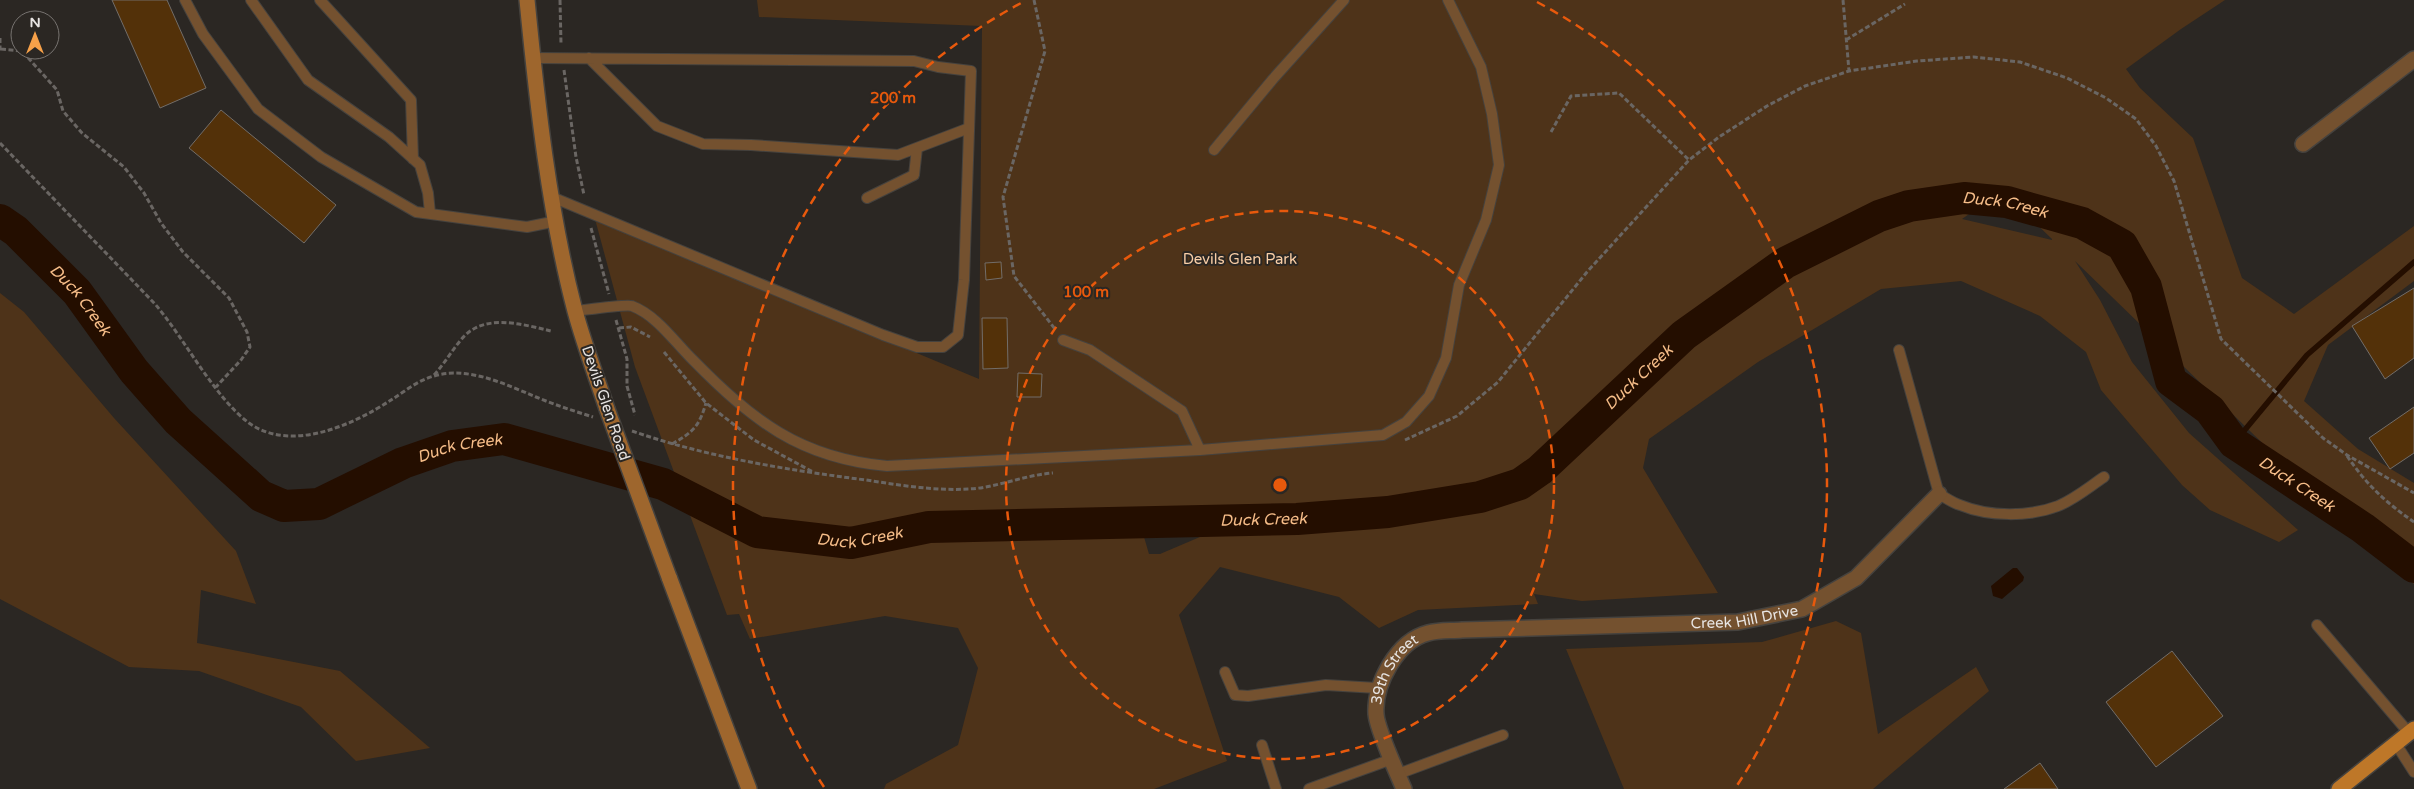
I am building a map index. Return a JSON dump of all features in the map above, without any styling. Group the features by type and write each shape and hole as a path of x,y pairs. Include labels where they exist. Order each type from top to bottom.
{"main road":[{"name":"Devils Glen Road","path":"527,0 552,197 576,311 602,414 669,577 749,789"},
{"path":"2339,789 2412,730"}],"street":[{"path":"2303,144 2414,59"},
{"name":"Creek Hill Drive","path":"1506,629 1738,622 1802,608 1856,578 1939,494"},
{"name":"39th Street","path":"1404,789 1376,716 1377,688 1389,665 1403,647 1427,633 1506,629"}],"lane":[{"path":"184,0 202,34 258,109 321,157 416,212 527,227 557,221"},
{"path":"252,0 308,80 389,137 420,165 428,193 430,213"},
{"path":"320,0 412,100 413,159"},
{"path":"1214,150 1273,79 1344,0"},
{"path":"576,311 630,305 650,316 730,398 769,426 814,451 856,463 887,466 1200,450 1382,435 1406,422 1429,396 1446,358 1459,285 1486,220 1499,165 1492,114 1481,67 1448,0"},
{"path":"533,58 914,61 938,67 971,70 964,280 958,335 943,347 917,346 883,335 552,197"},
{"path":"589,58 657,126 703,144 751,145 898,155 969,128"},
{"path":"867,198 914,175 917,148"},
{"path":"1063,340 1090,350 1182,411 1200,450"},
{"path":"1899,350 1939,494 1960,506 1988,512 2013,514 2037,512 2058,506 2077,497 2104,477"},
{"path":"2317,625 2412,730"},
{"path":"1225,672 1235,696 1248,696 1326,685 1377,688"},
{"path":"1398,774 1503,735"},
{"path":"2396,744 2414,772"},
{"path":"1262,745 1276,789"},
{"path":"1309,789 1392,759"}],"path":[{"path":"1034,0 1045,51 1003,197 1014,276 1063,340"},
{"path":"1843,0 1849,72"},
{"path":"1846,40 1905,4"},
{"path":"0,38 1,51 22,51 57,90 63,111 82,134 124,168 144,193 161,223 183,252 228,298 247,332 250,346 241,360 216,387"},
{"path":"1398,441 1407,440 1458,416 1498,382 1587,272 1689,160 1767,106 1805,86 1849,72 1917,61 1974,57 2020,62 2067,78 2106,98 2136,119 2156,146 2174,181 2221,339 2288,406 2324,438 2347,455 2414,492"},
{"path":"1551,132 1571,96 1619,93 1689,160"},
{"path":"0,143 155,304 175,327 216,387 233,408 250,423 267,432 292,436 319,434 352,420 434,375 450,357 461,340 475,327 487,323 509,323 551,331"},
{"path":"434,375 463,374 494,379 537,398 602,414"},
{"path":"672,444 694,430 706,403"},
{"path":"625,428 672,444 805,472 924,488 969,489 1034,475 1062,473"},
{"path":"2347,455 2365,482 2394,508 2414,522"}],"green space":[{"name":"Devils Glen Park","path":"757,0 2225,0 2126,69 2140,88 2193,138 2242,278 2294,314 2414,226 2414,281 2328,345 2304,401 2358,449 2414,483 2414,584 2286,466 2075,261 2100,300 2132,362 2189,433 2298,530 2279,542 2210,510 2182,485 2101,390 2086,352 2040,316 1961,281 1881,289 1758,362 1649,439 1643,468 1718,593 1582,601 1534,594 1538,604 1418,610 1379,628 1339,597 1220,567 1179,615 1227,761 1154,789 884,789 886,784 958,745 978,668 958,628 885,616 750,639 739,614 727,615 635,367 595,219 979,379 982,26 759,17","holes":["2002,191 2052,239 2052,240 1962,219","1241,520 1255,531 1207,534 1160,554 1149,554 1144,537"]},
{"path":"0,293 24,312 114,418 236,551 256,604 201,590 197,643 340,671 430,748 356,761 301,707 199,671 129,667 0,599"},
{"path":"1836,621 1861,633 1878,734 1976,667 1989,691 1873,789 1624,789 1566,649 1762,642"}],"shaded area":[{"path":"2013,568 2017,568 2024,577 2023,581 2002,599 1993,596 1991,586"}],"building":[{"path":"112,0 167,0 206,88 160,108"},
{"path":"221,110 336,205 304,243 189,148"},
{"path":"1001,262 1002,278 986,280 985,263"},
{"path":"2414,288 2414,358 2385,379 2352,326"},
{"path":"982,318 1007,318 1008,368 983,369"},
{"path":"1018,373 1042,374 1041,397 1017,397"},
{"path":"2414,407 2414,453 2390,469 2369,438"},
{"path":"2172,651 2223,716 2156,767 2106,702"},
{"path":"2040,763 2058,789 2004,789"}],"waterway":[{"name":"Duck Creek","path":"0,220 16,231 77,292 134,371 178,421 261,496 284,506 319,504 403,463 452,446 504,439 663,484 757,532 851,543 929,527 1297,519 1388,512 1480,497 1520,484 1540,470 1684,335 1785,263 1879,216 1909,206 1964,198 2007,202 2082,223 2122,245 2146,287 2171,381 2210,410 2234,443 2363,528 2414,567"},
{"path":"2234,443 2307,355 2414,262"}]}
